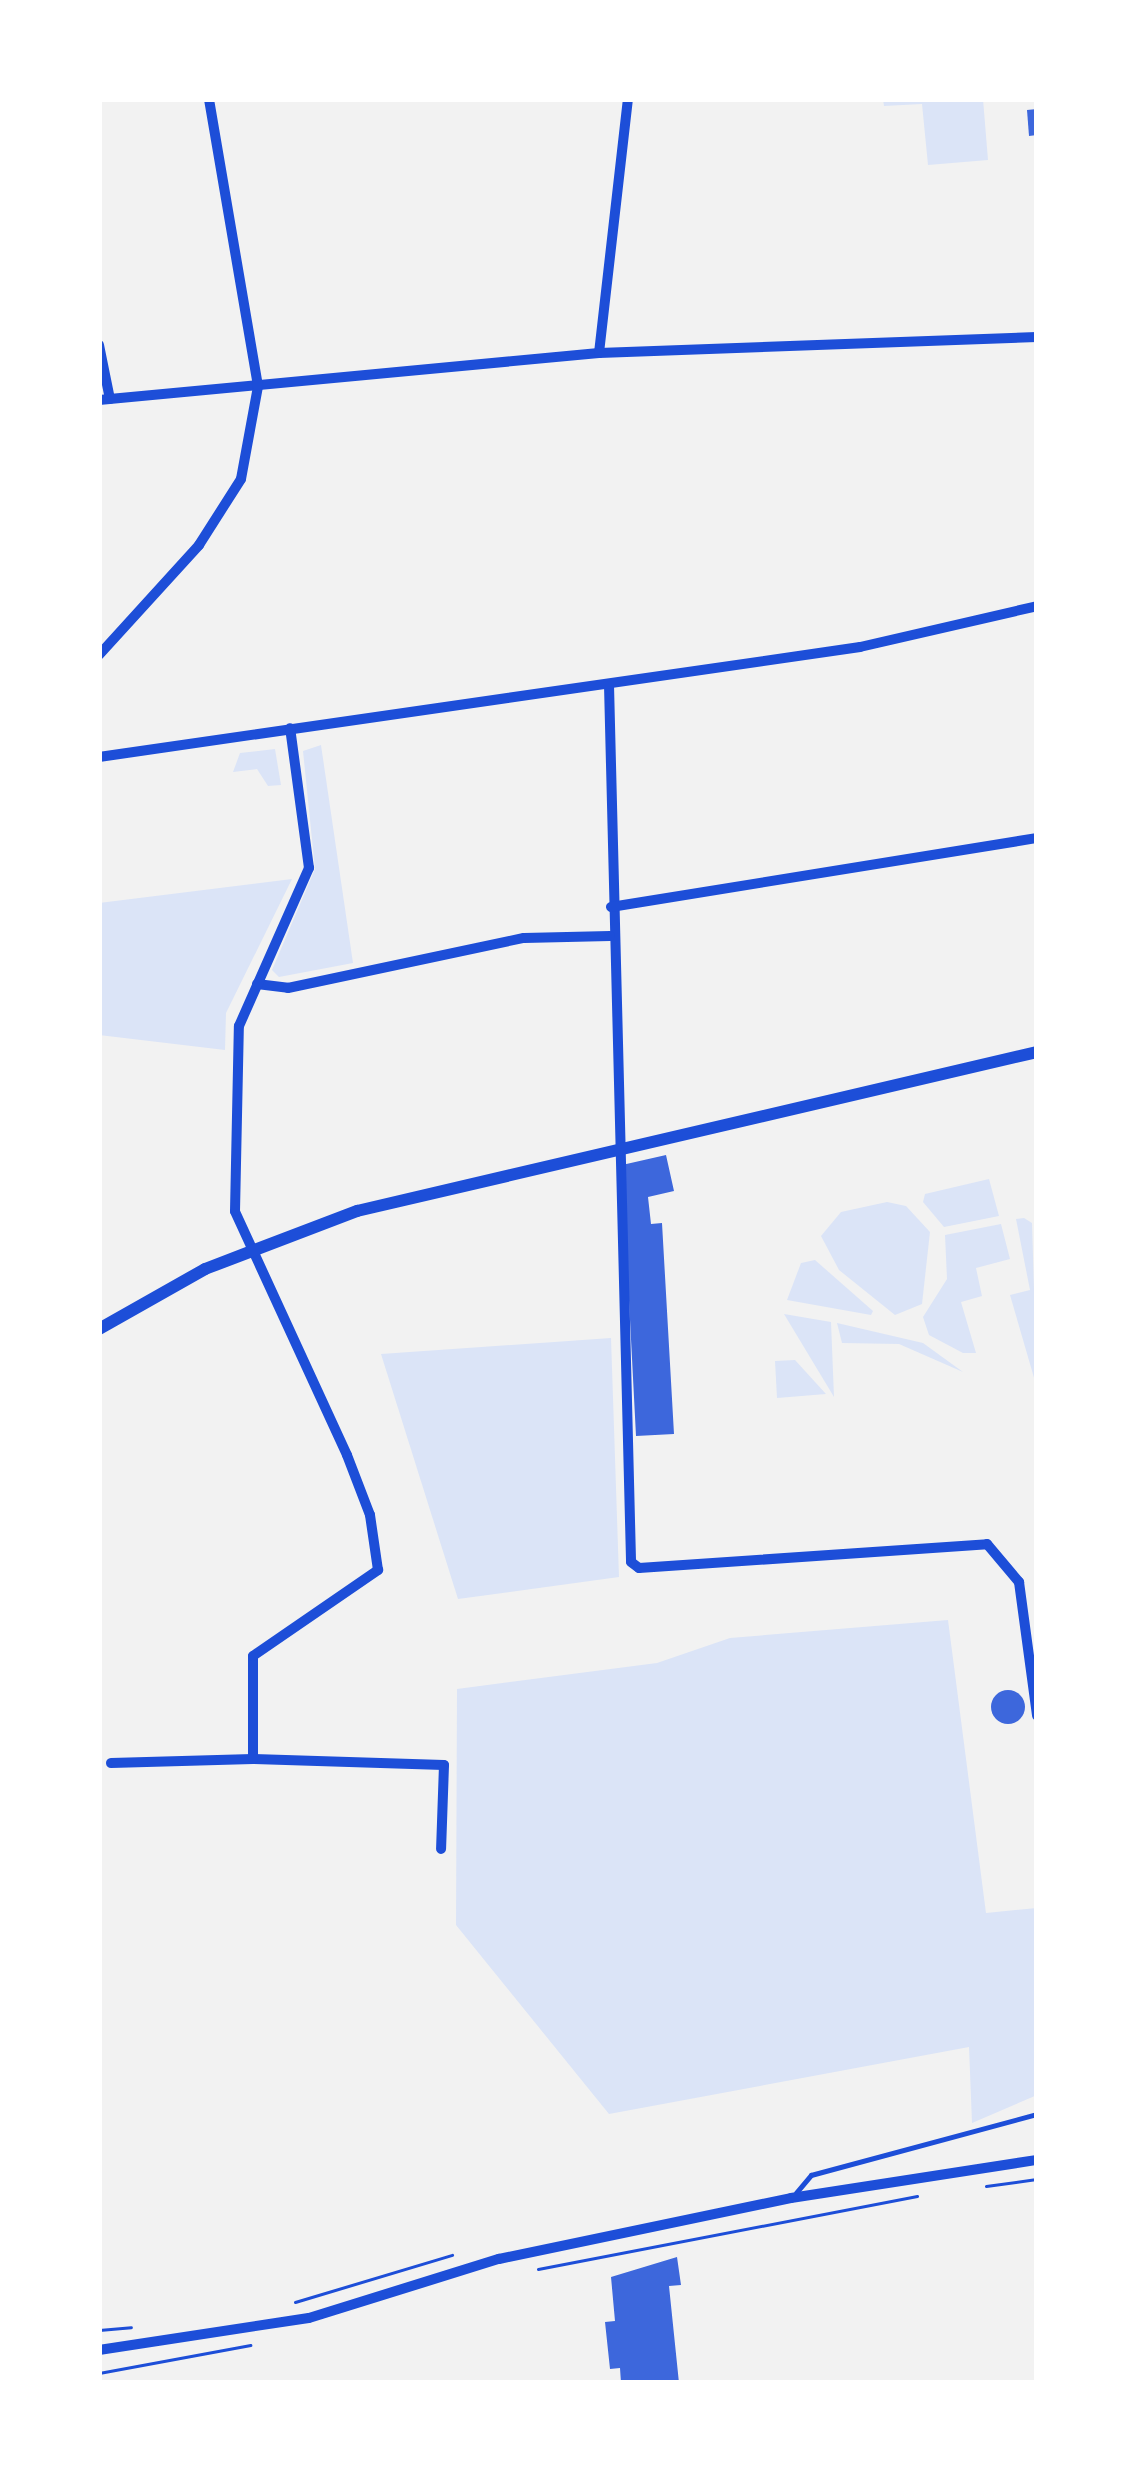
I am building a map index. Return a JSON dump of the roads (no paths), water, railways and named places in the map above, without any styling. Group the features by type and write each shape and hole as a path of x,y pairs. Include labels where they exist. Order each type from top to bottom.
{"street":[{"path":"99,655 199,545 241,479 258,386 208,99"},
{"path":"599,353 628,99"},
{"path":"99,345 104,399 599,353 1037,337"},
{"path":"99,757 860,646 1037,606"},
{"path":"609,686 615,1144 631,1562 639,1568 987,1544 1019,1582 1037,1716"},
{"path":"253,1759 253,1656 378,1570 370,1515 347,1455 250,1250 236,1210 239,1026 307,878 290,728"},
{"path":"611,907 1037,838"},
{"path":"257,984 288,988 524,938 610,936"},
{"path":"99,1329 250,1250 357,1211 615,1144 1037,1052"},
{"path":"111,1763 253,1759 444,1765 442,1849"},
{"path":"99,2350 309,2318 499,2259 791,2198 1037,2160"}],"lane":[{"path":"791,2198 811,2175 1037,2114"}]}
